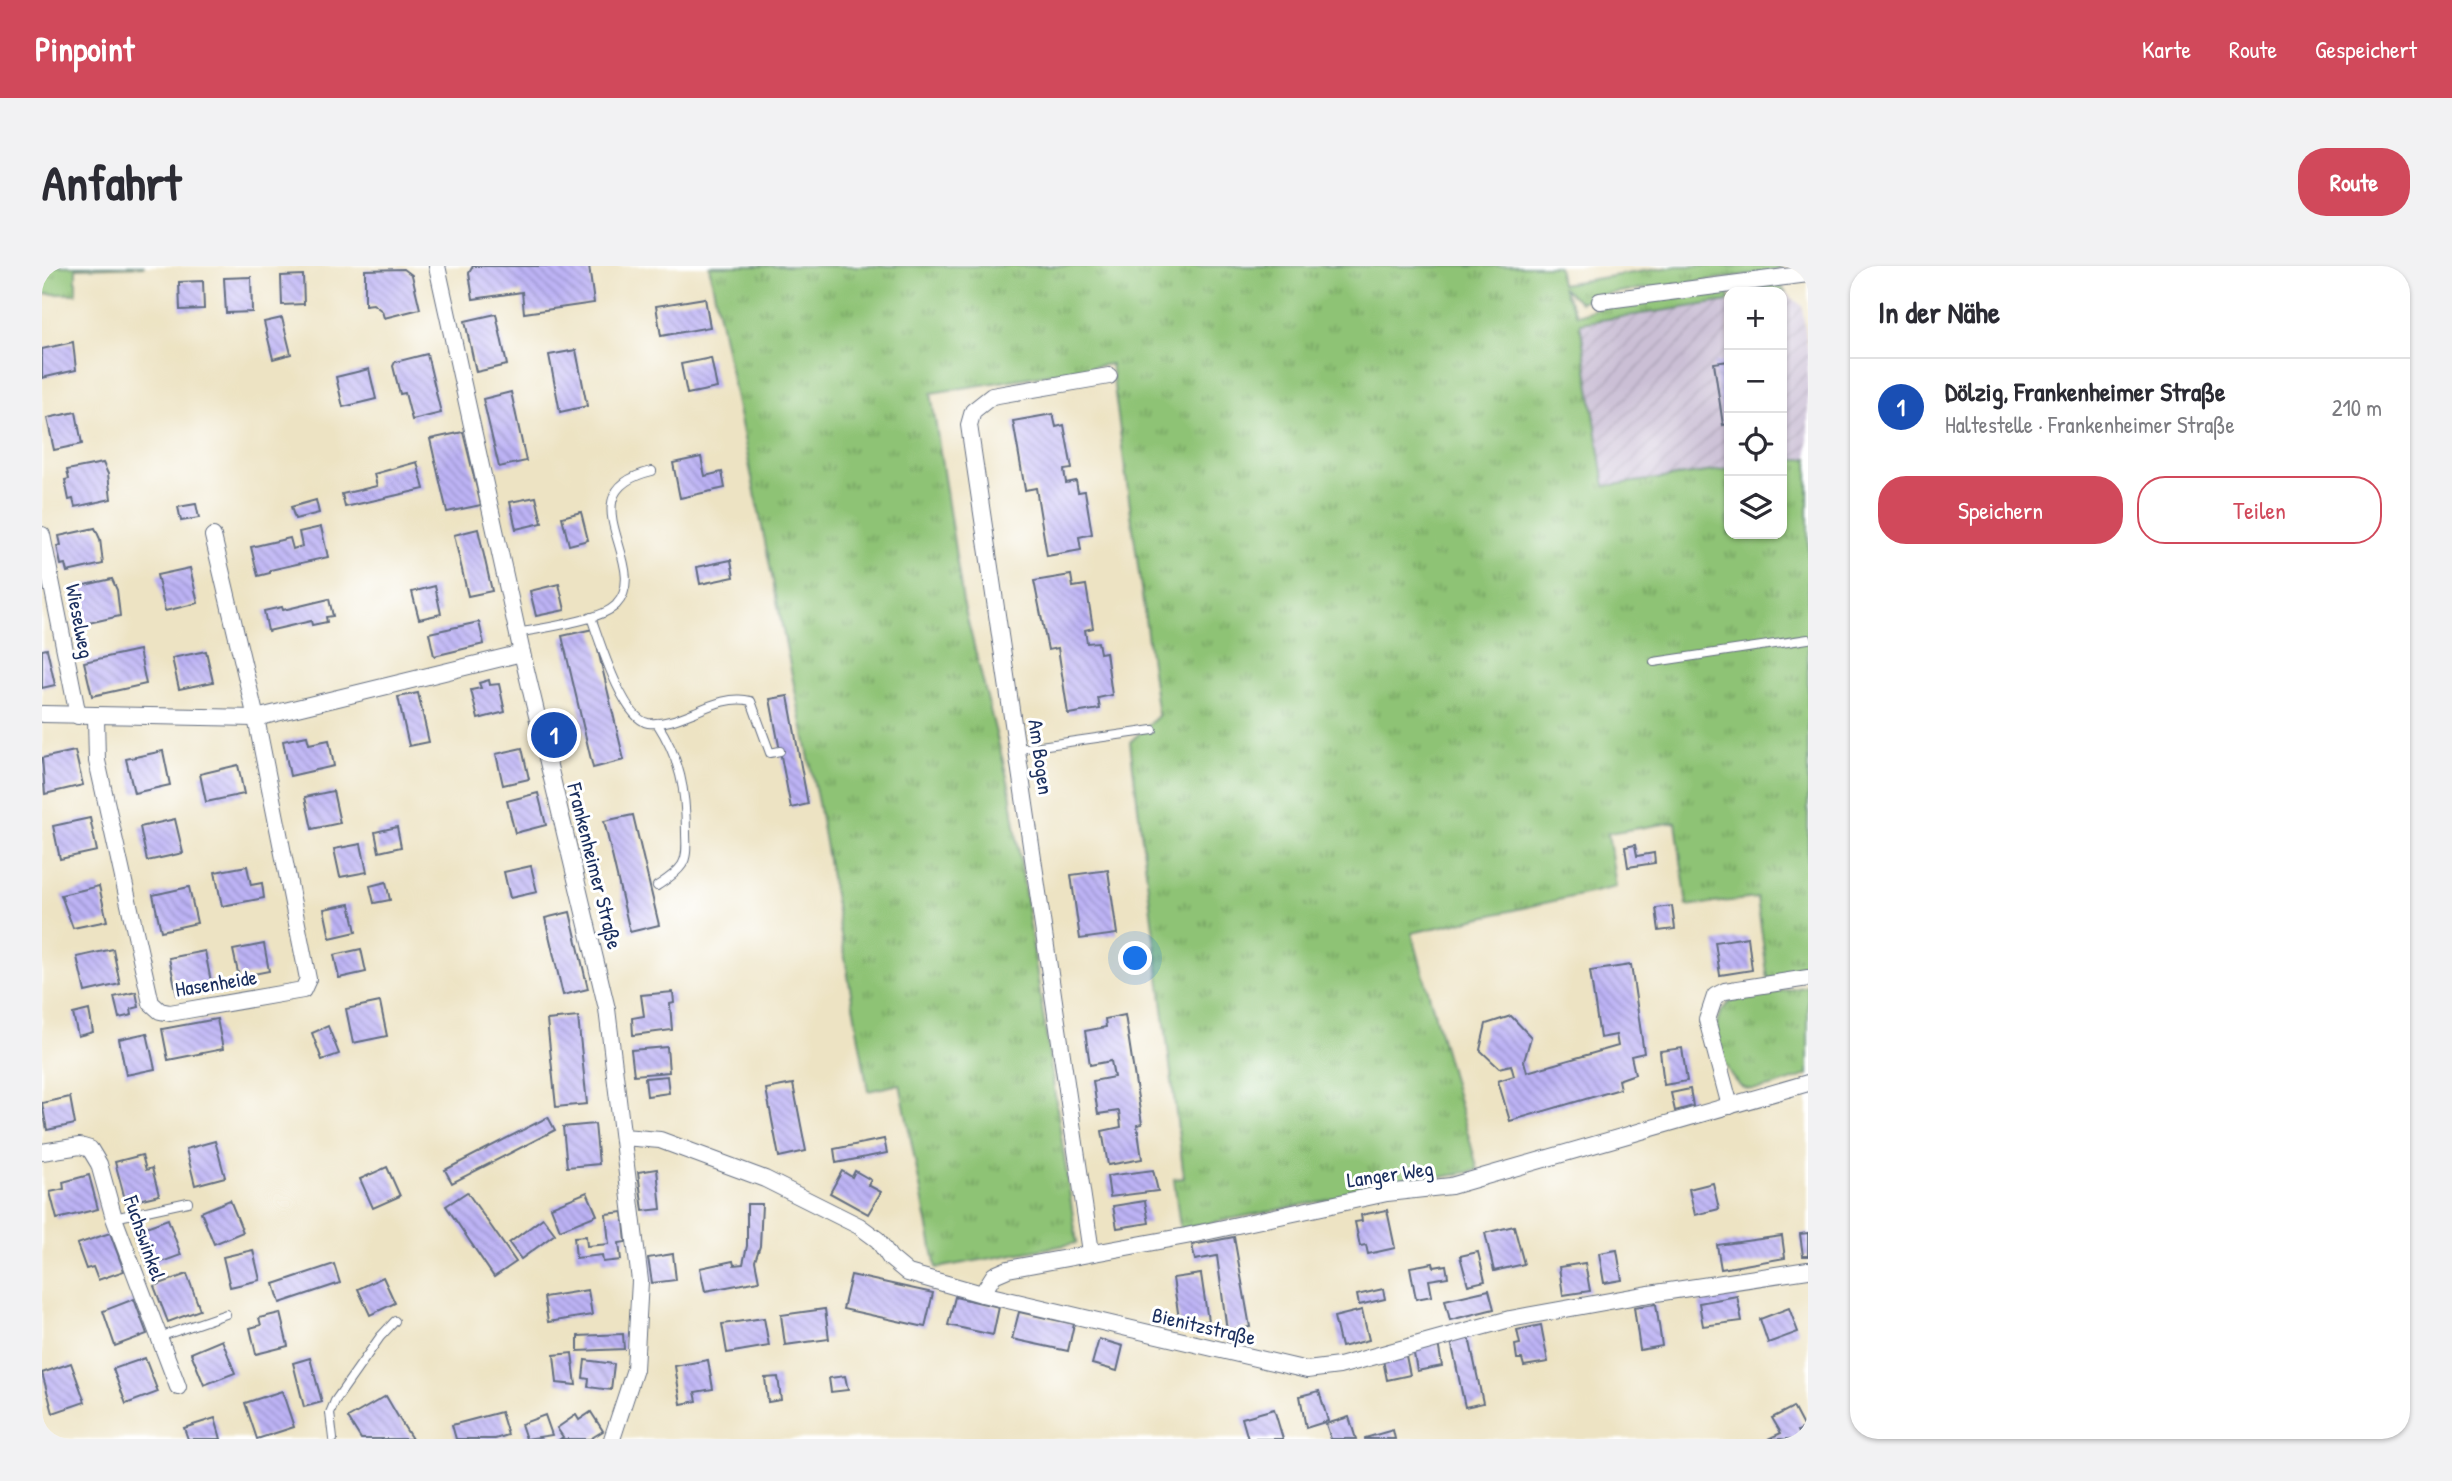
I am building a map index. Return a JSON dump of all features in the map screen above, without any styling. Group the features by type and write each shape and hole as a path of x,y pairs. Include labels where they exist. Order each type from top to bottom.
{"street":[{"name":"Frankenheimer Straße","path":"437,266 522,653 607,1009 640,1281 638,1339 628,1396 612,1439"},
{"path":"1601,301 1808,270"},
{"name":"Am Bogen","path":"1091,1252 1019,749 969,425 973,411 992,396 1109,376"},
{"name":"Wieselweg","path":"42,534 78,716"},
{"name":"Hasenheide","path":"96,717 97,761 151,1003 160,1011 170,1013 303,990 308,979 256,718 213,536"},
{"path":"42,714 256,718 522,653"},
{"path":"1730,1107 1707,1020 1715,996 1725,991 1808,978"},
{"name":"Langer Weg","path":"982,1294 994,1275 1008,1269 1212,1231 1387,1193 1451,1186 1808,1083"},
{"name":"Bienitzstraße","path":"624,1138 660,1140 765,1179 859,1226 878,1240 890,1258 908,1273 982,1294 1307,1370 1339,1366 1510,1320 1643,1295 1808,1270"},
{"name":"Fuchswinkel","path":"42,1152 80,1146 90,1149 99,1164 114,1218 178,1387"}],"lane":[{"path":"518,633 591,617 614,607 625,584 611,509 616,490 630,476 652,471"},
{"path":"591,617 613,679 636,715 645,723 657,723 714,703 740,698 751,701 770,753 780,751"},
{"path":"1654,662 1808,639"},
{"path":"657,723 672,747 681,771 687,803 683,864 657,886"},
{"path":"1019,749 1153,730"},
{"path":"114,1218 188,1202"},
{"path":"159,1337 226,1314"},
{"path":"333,1439 330,1413 335,1401 380,1337 395,1321"}],"shaded area":[{"path":"1787,294 1802,306 1808,351 1808,458 1787,461"},
{"path":"1724,302 1724,470 1605,486 1580,323"}],"green space":[{"path":"42,266 145,266 76,268 76,294 42,294"},
{"path":"709,266 1558,266 1561,284 1677,266 1782,266 1775,271 1597,295 1580,302 1562,287 1577,315 1606,306 1724,291 1724,302 1580,323 1605,486 1724,470 1724,539 1787,539 1787,461 1808,458 1808,971 1768,980 1757,898 1687,906 1676,822 1608,833 1616,887 1412,933 1478,1170 1180,1229 1174,1179 1184,1178 1130,742 1158,716 1111,364 931,393 963,602 1009,785 1077,1243 936,1268 900,1084 868,1091 819,808"},
{"path":"1780,284 1782,287 1756,287"},
{"path":"1808,986 1808,1075 1764,1088 1749,1089 1741,1086 1723,1060 1717,1037 1718,1019 1722,1011 1731,1001"}],"building":[{"path":"473,266 589,266 594,303 524,313 522,292 473,299 469,273"},
{"path":"404,269 412,275 420,309 384,318 382,311 373,304 365,305 365,270"},
{"path":"303,275 304,304 282,305 281,276"},
{"path":"251,277 252,312 226,313 224,278"},
{"path":"203,281 204,309 180,310 179,282"},
{"path":"705,298 710,327 661,336 656,306"},
{"path":"496,314 507,365 476,372 465,321"},
{"path":"282,318 291,354 273,359 264,322"},
{"path":"73,342 76,370 42,378 42,349"},
{"path":"576,350 587,406 560,412 549,355"},
{"path":"427,354 441,413 412,420 405,393 400,394 393,366 395,362"},
{"path":"711,358 717,388 687,394 681,364"},
{"path":"1724,362 1723,425 1714,363"},
{"path":"369,369 376,399 343,407 336,377"},
{"path":"511,392 526,461 499,467 483,399"},
{"path":"76,412 82,444 54,450 47,418"},
{"path":"1053,414 1056,427 1064,425 1072,469 1064,470 1066,483 1076,481 1078,492 1085,491 1092,534 1079,537 1081,550 1047,556 1036,488 1025,490 1013,421"},
{"path":"463,432 481,505 447,512 430,439"},
{"path":"701,457 705,476 722,472 725,488 680,498 673,463"},
{"path":"417,462 424,489 345,507 342,494 377,486 374,474"},
{"path":"103,463 108,474 111,499 75,507 73,499 69,500 65,480 69,479 67,470"},
{"path":"536,497 542,523 516,529 510,502"},
{"path":"316,500 319,513 295,519 291,507"},
{"path":"196,504 199,518 181,521 178,507"},
{"path":"581,512 588,540 569,545 562,517"},
{"path":"321,527 328,557 270,570 270,573 258,576 251,547 290,538 293,549 302,546 299,532"},
{"path":"95,528 100,539 103,564 67,572 65,564 61,565 57,546 61,545 59,536"},
{"path":"478,529 492,591 468,596 454,535"},
{"path":"731,560 734,577 700,584 697,567"},
{"path":"190,568 198,603 165,611 157,575"},
{"path":"1071,575 1073,587 1086,585 1093,628 1085,630 1087,643 1098,642 1100,653 1106,652 1112,695 1098,698 1100,709 1068,714 1058,648 1048,650 1034,581"},
{"path":"112,579 117,590 120,616 84,624 82,616 78,617 74,597 78,596 76,587"},
{"path":"559,584 565,610 536,616 530,591"},
{"path":"435,586 441,614 419,619 412,592"},
{"path":"329,599 333,616 326,617 327,622 312,625 311,621 268,631 264,611 282,607 283,610"},
{"path":"479,622 484,644 434,656 429,633"},
{"path":"593,629 624,760 593,768 562,636"},
{"path":"47,649 55,685 42,688 42,650"},
{"path":"139,650 146,684 92,696 84,662"},
{"path":"206,651 213,682 179,689 172,658"},
{"path":"489,680 490,685 499,684 505,712 478,719 471,690 481,688 479,683"},
{"path":"418,693 429,742 409,746 398,697"},
{"path":"788,696 808,804 791,808 770,699"},
{"path":"307,736 309,744 329,740 334,766 290,776 283,741"},
{"path":"522,748 529,779 503,785 496,754"},
{"path":"75,751 83,785 45,794 42,758"},
{"path":"163,751 170,785 134,793 126,759"},
{"path":"238,765 244,794 206,802 200,774"},
{"path":"333,791 340,823 312,829 305,797"},
{"path":"538,793 546,825 515,833 507,801"},
{"path":"633,815 659,925 630,932 604,821"},
{"path":"90,818 97,851 60,859 53,826"},
{"path":"175,819 183,853 147,861 140,827"},
{"path":"397,827 401,847 379,852 375,832"},
{"path":"361,844 367,872 340,877 334,849"},
{"path":"1635,845 1637,856 1654,853 1655,863 1628,867 1625,847"},
{"path":"247,866 251,885 262,883 264,898 222,906 215,872"},
{"path":"531,866 537,892 510,898 504,872"},
{"path":"1108,870 1117,934 1080,939 1071,875"},
{"path":"386,882 390,900 374,903 370,886"},
{"path":"99,886 107,921 73,928 61,895"},
{"path":"189,887 197,923 161,931 153,895"},
{"path":"350,904 356,932 330,938 324,909"},
{"path":"1672,906 1675,929 1659,931 1656,908"},
{"path":"570,912 588,989 563,995 545,918"},
{"path":"1748,937 1752,970 1720,975 1715,942"},
{"path":"264,944 269,971 239,977 233,950"},
{"path":"113,949 120,984 85,992 77,957"},
{"path":"361,949 366,972 339,978 334,955"},
{"path":"205,951 212,987 177,995 169,958"},
{"path":"1631,965 1644,1053 1631,1056 1635,1074 1618,1080 1620,1089 1510,1121 1498,1081 1514,1076 1511,1065 1499,1068 1480,1050 1486,1024 1511,1016 1531,1037 1524,1061 1527,1072 1618,1046 1616,1035 1600,1038 1590,971"},
{"path":"136,992 139,1007 131,1009 132,1015 119,1018 114,997"},
{"path":"673,992 674,1003 670,1004 672,1030 633,1035 632,1018 644,1016 641,995"},
{"path":"380,1002 387,1036 353,1043 346,1009"},
{"path":"89,1010 93,1032 78,1036 73,1014"},
{"path":"1125,1015 1142,1124 1137,1125 1142,1159 1108,1165 1102,1131 1121,1127 1119,1111 1098,1114 1093,1081 1114,1077 1111,1061 1090,1065 1085,1031 1106,1027 1105,1019"},
{"path":"578,1017 587,1104 556,1107 547,1020"},
{"path":"217,1019 223,1049 168,1060 162,1029"},
{"path":"328,1026 339,1054 322,1060 312,1033"},
{"path":"147,1033 155,1069 126,1075 119,1039"},
{"path":"667,1047 669,1072 634,1075 631,1050"},
{"path":"1682,1048 1687,1081 1664,1085 1660,1051"},
{"path":"667,1076 669,1093 647,1096 645,1078"},
{"path":"793,1084 806,1151 779,1157 766,1089"},
{"path":"1690,1089 1693,1106 1675,1111 1671,1093"},
{"path":"70,1097 75,1124 47,1130 42,1103"},
{"path":"548,1117 555,1130 452,1183 445,1170"},
{"path":"595,1124 599,1164 567,1167 563,1127"},
{"path":"884,1139 887,1153 836,1163 834,1149"},
{"path":"215,1141 225,1177 195,1185 186,1149"},
{"path":"142,1155 146,1170 152,1168 159,1195 126,1203 115,1162"},
{"path":"387,1167 400,1196 373,1208 360,1179"},
{"path":"657,1169 661,1209 643,1211 638,1172"},
{"path":"1153,1170 1158,1191 1110,1197 1107,1176"},
{"path":"842,1171 852,1177 855,1171 871,1180 868,1185 881,1192 868,1214 830,1193"},
{"path":"89,1175 98,1209 57,1219 50,1192 64,1189 63,1182"},
{"path":"1713,1183 1719,1209 1695,1215 1689,1189"},
{"path":"467,1192 516,1262 494,1277 446,1206"},
{"path":"587,1192 597,1215 560,1230 551,1207"},
{"path":"230,1200 243,1232 214,1244 201,1212"},
{"path":"1145,1201 1149,1223 1117,1228 1113,1206"},
{"path":"747,1204 762,1204 760,1246 755,1261 759,1281 705,1291 700,1268 733,1261 734,1265 743,1264 747,1246"},
{"path":"1387,1210 1395,1248 1368,1254 1366,1245 1360,1246 1355,1222 1362,1221 1361,1215"},
{"path":"623,1212 626,1242 619,1243 621,1260 603,1262 602,1255 576,1258 574,1237 586,1236 587,1246 609,1244 606,1214"},
{"path":"543,1218 555,1234 521,1259 509,1243"},
{"path":"168,1219 181,1255 148,1267 135,1231"},
{"path":"1514,1226 1524,1264 1494,1271 1485,1233"},
{"path":"110,1233 124,1271 98,1280 93,1267 86,1269 77,1244"},
{"path":"1808,1233 1808,1256 1803,1256 1800,1234"},
{"path":"1782,1236 1785,1258 1721,1269 1717,1245"},
{"path":"1234,1237 1250,1327 1227,1331 1217,1256 1195,1260 1192,1245"},
{"path":"253,1250 260,1280 230,1287 223,1257"},
{"path":"1617,1250 1622,1280 1604,1283 1599,1253"},
{"path":"1478,1252 1485,1281 1468,1285 1460,1256"},
{"path":"673,1254 676,1280 652,1283 648,1258"},
{"path":"1433,1263 1434,1267 1446,1265 1448,1277 1429,1280 1432,1296 1416,1299 1410,1267"},
{"path":"1585,1263 1590,1291 1563,1295 1559,1267"},
{"path":"334,1264 340,1283 280,1303 274,1284"},
{"path":"187,1274 200,1310 168,1322 154,1286"},
{"path":"1201,1274 1208,1321 1180,1326 1173,1278"},
{"path":"851,1275 933,1293 925,1327 843,1309"},
{"path":"383,1277 395,1303 370,1315 358,1289"},
{"path":"1383,1289 1385,1299 1359,1305 1357,1295"},
{"path":"588,1290 592,1315 548,1322 544,1297"},
{"path":"1489,1290 1494,1309 1450,1320 1445,1300"},
{"path":"1737,1296 1742,1321 1703,1326 1699,1303"},
{"path":"955,1297 999,1307 993,1335 948,1325"},
{"path":"134,1299 147,1334 115,1346 103,1311"},
{"path":"1656,1304 1662,1346 1640,1350 1634,1307"},
{"path":"1789,1308 1798,1332 1768,1343 1760,1319"},
{"path":"825,1309 829,1339 785,1345 781,1315"},
{"path":"1362,1310 1369,1340 1341,1347 1334,1317"},
{"path":"1019,1312 1074,1324 1068,1351 1012,1339"},
{"path":"280,1313 288,1346 256,1354 250,1328 261,1325 259,1318"},
{"path":"764,1318 769,1346 727,1353 722,1324"},
{"path":"1541,1325 1548,1362 1524,1366 1522,1359 1517,1359 1515,1345 1520,1344 1517,1330"},
{"path":"623,1334 624,1349 578,1351 578,1336"},
{"path":"1469,1337 1483,1403 1465,1407 1451,1341"},
{"path":"1099,1339 1123,1346 1117,1371 1092,1364"},
{"path":"222,1340 235,1373 204,1385 191,1353"},
{"path":"1438,1343 1442,1366 1417,1371 1413,1348"},
{"path":"1405,1351 1410,1375 1387,1380 1382,1355"},
{"path":"572,1353 576,1385 557,1383 554,1355"},
{"path":"145,1358 158,1392 126,1404 113,1369"},
{"path":"310,1358 322,1402 304,1407 293,1363"},
{"path":"585,1360 614,1364 611,1390 588,1387 589,1379 583,1378"},
{"path":"708,1360 713,1389 695,1392 697,1401 681,1404 675,1366"},
{"path":"71,1363 85,1402 53,1413 42,1373"},
{"path":"845,1376 848,1390 831,1392 829,1378"},
{"path":"778,1377 781,1400 768,1402 765,1378"},
{"path":"282,1391 294,1427 257,1439 245,1403"},
{"path":"1319,1391 1328,1421 1306,1428 1300,1396"},
{"path":"386,1396 412,1439 361,1439 348,1418"},
{"path":"1793,1407 1804,1428 1798,1431 1802,1439 1768,1439 1781,1433 1772,1418"},
{"path":"1274,1409 1283,1439 1248,1439 1242,1418"},
{"path":"501,1412 508,1435 495,1439 456,1439 452,1425"},
{"path":"591,1412 603,1431 590,1439 560,1439 563,1437 557,1428 576,1415 579,1420"},
{"path":"545,1415 552,1435 526,1439 521,1424"},
{"path":"1349,1417 1356,1439 1331,1439 1326,1424"},
{"path":"215,1418 221,1439 188,1439 184,1428"},
{"path":"1393,1430 1395,1439 1365,1439 1365,1438"}],"place":[{"name":"Dölzig, Frankenheimer Straße","path":"554,735"}]}
